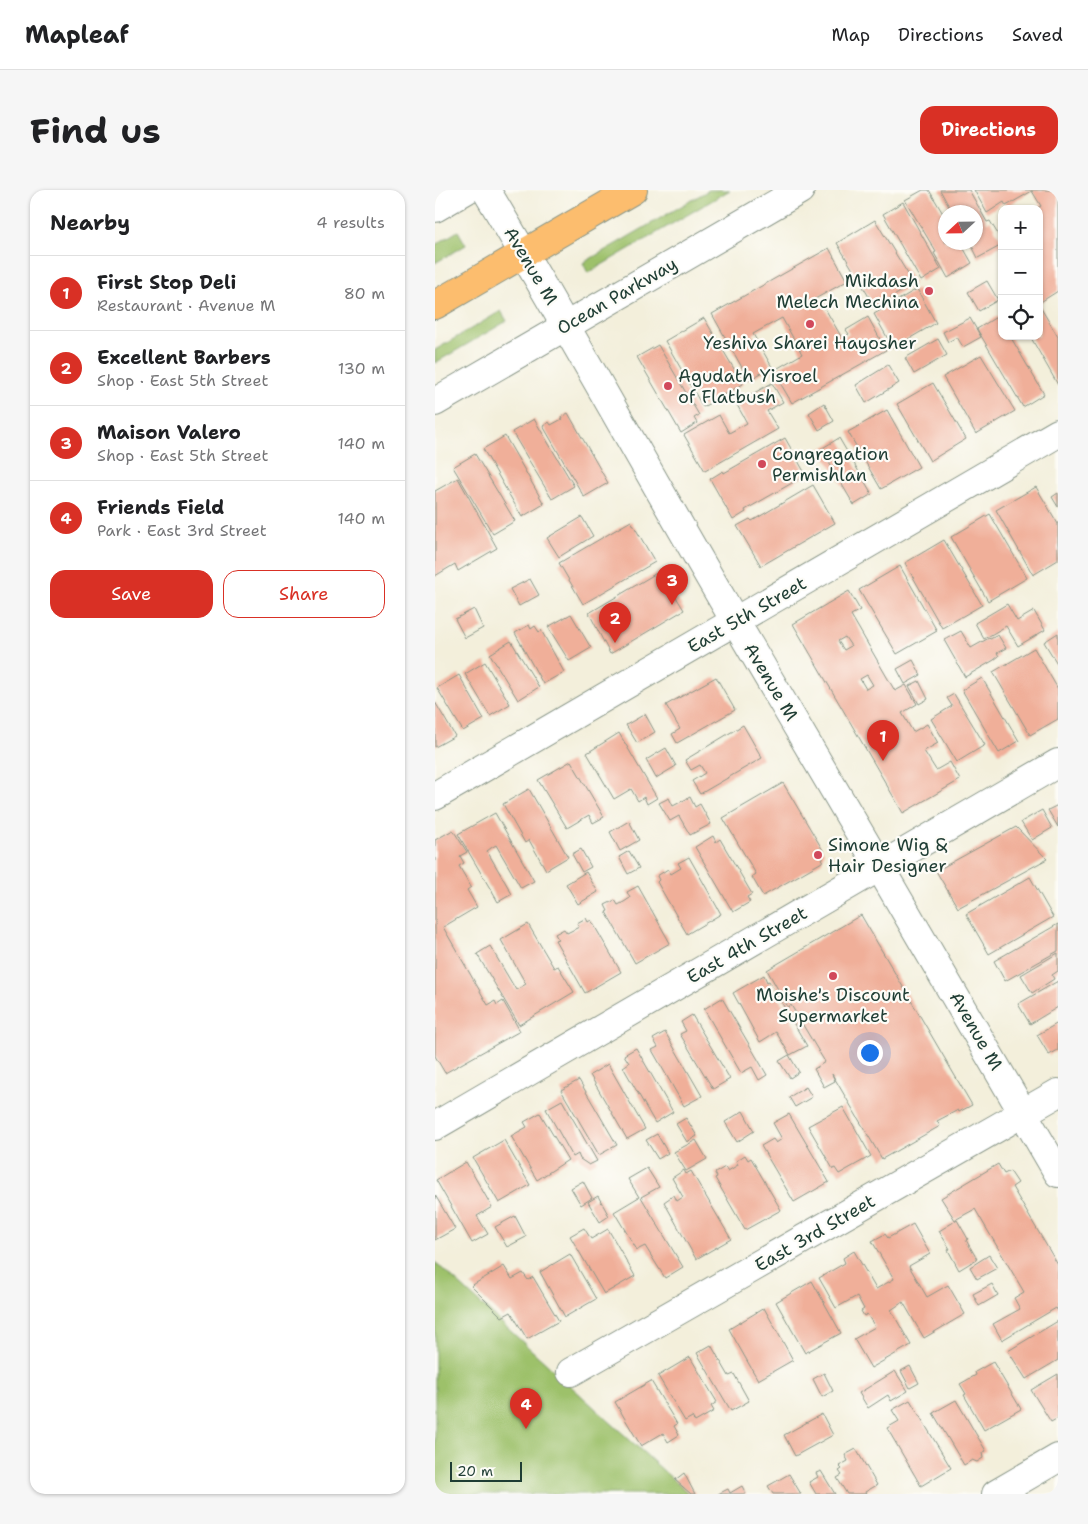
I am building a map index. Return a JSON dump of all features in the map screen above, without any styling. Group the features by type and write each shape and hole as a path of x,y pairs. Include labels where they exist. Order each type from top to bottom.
{"main road":[{"path":"435,305 633,190"}],"street":[{"path":"435,208 466,190"},
{"name":"Avenue M","path":"486,190 735,622 1058,1173"},
{"name":"Ocean Parkway","path":"435,402 800,190"},
{"name":"East 5th Street","path":"435,796 1058,433"},
{"name":"East 4th Street","path":"435,1126 1058,763"},
{"name":"East 3rd Street","path":"571,1372 1058,1093"},
{"path":"996,1494 1058,1458"}],"green space":[{"path":"709,190 730,190 588,273 583,263"},
{"path":"458,231 466,245 435,263 435,245"},
{"path":"501,311 507,321 435,363 435,350"},
{"path":"435,1262 689,1494 435,1494"}],"building":[{"path":"923,190 929,190 938,205 938,250 965,250 972,263 948,278 934,253 936,252 905,200"},
{"path":"940,190 969,190 977,205 948,205"},
{"path":"974,190 1058,190 1058,291 1043,300 1043,205 1040,205 1032,191 1008,205 1004,202 987,213"},
{"path":"903,202 941,269 921,281 883,214"},
{"path":"983,215 987,222 990,221 998,234 998,247 978,258 974,250 983,250"},
{"path":"875,220 914,284 875,307 837,243"},
{"name":"Yeshiva Sharei Hayosher","path":"829,248 847,281 815,299 820,307 823,305 842,338 849,334 846,330 868,317 886,350 792,403 773,371 802,354 782,318 753,334 772,367 749,380 712,314"},
{"path":"987,281 998,300 979,311 968,292"},
{"path":"917,289 936,323 893,348 874,314"},
{"path":"1043,312 1058,337 1058,385 1032,340 1043,340"},
{"path":"998,316 998,340 1012,340 1044,394 1023,407 977,329"},
{"path":"704,318 743,384 703,407 665,341"},
{"path":"970,318 981,337 963,347 957,337 948,342 943,332"},
{"path":"938,339 947,355 914,374 905,358"},
{"name":"Agudath Yisroel of Flatbush","path":"658,345 699,415 694,418 697,423 681,433 637,357"},
{"path":"981,355 1015,411 976,434 943,377"},
{"path":"888,365 899,383 866,403 856,385"},
{"path":"772,383 783,402 767,411 778,429 705,471 684,435 719,415 729,433 747,423 736,403"},
{"path":"933,383 966,439 930,461 897,404"},
{"path":"824,403 834,421 819,430 809,413"},
{"path":"887,410 919,467 881,489 848,432"},
{"path":"568,413 608,483 584,497 543,426 549,422 551,425"},
{"path":"534,419 574,486 552,499 512,432"},
{"path":"505,436 544,504 522,517 483,449"},
{"path":"785,438 806,475 745,510 746,512 733,520 710,479"},
{"path":"839,438 872,494 854,505 821,449"},
{"path":"475,454 515,521 493,534 453,467"},
{"path":"458,478 497,548 458,571 455,564 435,576 435,491"},
{"path":"813,485 835,523 761,566 737,526 750,519 752,521"},
{"path":"1036,487 1058,524 1058,560 1033,575 996,510"},
{"path":"1058,493 1058,507 1052,497"},
{"path":"990,514 1027,578 988,601 951,537"},
{"path":"582,517 593,536 559,557 547,538"},
{"path":"631,521 655,562 583,604 559,563"},
{"path":"944,540 982,605 942,628 905,563"},
{"path":"900,566 937,631 897,654 859,590"},
{"path":"660,571 684,610 610,654 589,613"},
{"path":"530,579 539,595 519,606 510,589"},
{"path":"849,591 860,610 851,615 895,691 906,685 917,704 902,713 913,732 927,724 938,743 924,751 936,770 950,762 960,780 903,813 793,624","holes":["845,637 851,646 844,650 838,641","867,675 873,685 866,689 860,679"]},
{"path":"1007,604 1017,621 1034,611 1045,630 1018,646 1006,626 984,639 975,623"},
{"path":"474,609 483,628 465,638 455,619"},
{"path":"571,614 591,648 569,661 548,627"},
{"path":"529,625 531,629 535,626 539,632 541,630 564,672 543,684 515,633"},
{"path":"961,631 971,648 998,635 1006,648 997,653 999,656 994,660 965,677 944,640"},
{"path":"1058,633 1058,665 1044,642"},
{"path":"511,641 539,687 518,700 490,654"},
{"path":"1034,648 1058,689 1058,719 1030,735 993,672"},
{"path":"913,660 921,675 905,684 897,669"},
{"path":"485,662 510,704 490,716 465,674"},
{"path":"459,675 484,719 463,731 437,688"},
{"path":"716,677 735,710 677,743 672,734 680,729 666,705"},
{"path":"982,678 1019,741 999,753 962,690"},
{"path":"919,681 928,699 919,704 909,686"},
{"path":"954,694 985,745 957,762 931,719 952,706 947,698"},
{"path":"435,702 455,736 435,747"},
{"path":"645,714 655,732 637,743 626,725"},
{"path":"743,725 762,758 700,794 692,781 705,773 700,765 691,770 685,760"},
{"path":"619,733 657,798 647,804 644,797 638,801 631,789 614,799 587,753"},
{"path":"666,748 676,766 656,778 646,760"},
{"path":"571,761 604,817 593,823 589,815 567,828 538,780"},
{"path":"783,783 824,852 822,862 763,896 752,877 756,874 723,818"},
{"path":"529,789 568,857 546,870 529,840 525,843 503,804"},
{"path":"690,797 695,807 700,804 711,824 690,835 679,816 670,821 659,803 669,798 673,806"},
{"path":"1058,805 1058,827 1048,810"},
{"path":"1042,810 1052,828 1032,840 1021,822"},
{"path":"495,813 534,881 521,888 496,845 487,851 512,894 498,902 458,834"},
{"path":"629,821 639,840 620,851 610,832"},
{"path":"1016,827 1047,859 958,908 936,871"},
{"path":"453,830 467,852 460,856 464,863 459,866 471,887 467,890 477,907 443,927 488,1005 495,1001 497,1005 503,1001 520,1031 445,1073 435,1056 435,840"},
{"path":"713,836 716,842 720,839 752,894 747,897 750,902 733,912 695,847"},
{"path":"581,849 591,867 582,872 572,854"},
{"path":"629,851 639,868 628,874 619,857"},
{"path":"689,857 721,914 687,934 657,882 659,880 657,876 668,869 671,874 681,868 678,863"},
{"path":"586,872 598,892 578,904 566,884"},
{"path":"1030,877 1053,917 989,954 966,914"},
{"path":"638,886 670,943 635,963 606,912 608,911 605,905 615,900 618,905 624,902 630,898 627,892"},
{"path":"861,915 972,1105 937,1121 940,1126 882,1159 832,1074 835,1081 824,1087 814,1069 825,1062 791,1005 788,1007 767,970"},
{"path":"586,918 588,922 591,920 621,972 585,993 555,940 558,939 555,934 564,929 567,933 579,927 577,923"},
{"path":"528,924 554,968 558,966 574,992 519,1025 477,954 490,946 516,990 526,984 501,940"},
{"path":"1058,924 1058,951 1005,981 994,961"},
{"path":"1058,953 1058,971 1052,975 1054,979 1032,993 1021,975"},
{"path":"764,975 807,1046 790,1055 776,1032 760,1042 733,993"},
{"path":"1058,981 1058,1007 1030,1024 1018,1004"},
{"path":"722,998 767,1075 759,1080 752,1067 741,1073 704,1009"},
{"path":"692,1015 730,1079 713,1089 680,1034 686,1031 681,1022"},
{"path":"1058,1023 1058,1050 1049,1055 1037,1035"},
{"path":"665,1032 702,1096 684,1106 652,1050 658,1047 653,1039"},
{"path":"636,1048 673,1112 655,1123 623,1067 629,1063 624,1055"},
{"path":"789,1055 799,1072 790,1078 779,1061"},
{"path":"608,1064 645,1129 627,1139 590,1075"},
{"path":"579,1080 617,1145 599,1155 561,1090"},
{"path":"806,1087 812,1097 795,1107 789,1097"},
{"path":"562,1100 597,1161 589,1165 580,1159 578,1154 573,1157 546,1109"},
{"path":"843,1107 871,1156 839,1174 835,1168 833,1169 808,1126"},
{"path":"743,1111 754,1131 737,1142 725,1122"},
{"path":"540,1113 568,1160 537,1180 511,1136 527,1127 524,1122"},
{"path":"789,1114 829,1182 794,1202 761,1146 773,1139 776,1143 782,1139 773,1123"},
{"path":"686,1118 697,1136 687,1142 676,1124"},
{"path":"657,1134 668,1153 658,1159 646,1140"},
{"path":"504,1140 530,1185 499,1203 473,1158"},
{"path":"696,1140 707,1159 686,1171 674,1152"},
{"path":"745,1155 748,1160 751,1158 781,1210 745,1230 715,1178 717,1177 715,1173 725,1167 728,1171 738,1165 736,1161"},
{"path":"466,1162 492,1207 477,1216 488,1234 472,1243 436,1180"},
{"path":"998,1164 1004,1174 1010,1171 1018,1183 1012,1187 1058,1265 1058,1311 1056,1308 1002,1340 993,1324 1020,1309 1014,1298 1024,1292 975,1209 955,1220 941,1198"},
{"path":"647,1168 659,1187 641,1197 683,1267 665,1278 645,1246 637,1250 614,1212 639,1197 628,1179"},
{"path":"684,1170 686,1174 691,1171 731,1239 696,1259 664,1202 674,1195 677,1201 683,1197 672,1178"},
{"path":"583,1181 592,1198 581,1205 571,1188"},
{"path":"435,1195 455,1229 435,1240"},
{"path":"598,1196 609,1216 600,1222 588,1202"},
{"path":"515,1216 526,1237 507,1247 495,1227"},
{"path":"957,1220 977,1259 959,1270 948,1250 950,1249 939,1231"},
{"path":"913,1224 930,1254 909,1266 927,1297 948,1285 965,1314 924,1338 903,1302 891,1310 911,1345 871,1368 854,1339 875,1327 867,1314 864,1316 861,1311 864,1309 857,1296 836,1308 819,1278 845,1263 843,1258 854,1251 876,1289 894,1279 872,1241 885,1234 888,1238"},
{"path":"584,1228 591,1239 608,1229 635,1276 604,1294 570,1236"},
{"path":"570,1254 596,1299 565,1317 540,1272"},
{"path":"989,1255 997,1268 977,1279 970,1267"},
{"path":"504,1266 512,1279 523,1273 528,1280 533,1277 559,1321 527,1339 511,1312 502,1317 471,1286"},
{"path":"812,1281 841,1333 805,1353 776,1302"},
{"path":"992,1284 998,1295 979,1306 973,1294"},
{"path":"764,1308 793,1360 758,1380 729,1329"},
{"path":"1058,1321 1058,1360 1026,1379 1008,1351"},
{"path":"711,1345 729,1376 734,1374 749,1401 731,1411 697,1353"},
{"path":"690,1357 717,1402 711,1406 714,1411 695,1422 692,1417 685,1421 658,1376"},
{"path":"993,1362 1021,1409 984,1430 964,1395 966,1394 960,1384 976,1375 975,1372"},
{"path":"910,1366 919,1383 910,1388 901,1371"},
{"path":"895,1371 908,1391 891,1401 888,1395 868,1408 859,1393"},
{"path":"824,1373 833,1391 822,1397 813,1379"},
{"path":"1058,1374 1058,1418 1051,1422 1031,1390"},
{"path":"651,1381 677,1424 674,1426 679,1435 668,1442 663,1433 641,1446 615,1402"},
{"path":"910,1400 951,1468 921,1486 887,1428 899,1421 892,1410"},
{"path":"956,1400 986,1451 982,1453 983,1458 977,1462 972,1460 964,1465 933,1413"},
{"path":"822,1414 833,1435 795,1456 784,1435"},
{"path":"856,1449 877,1485 865,1492 866,1494 847,1494 837,1478 842,1475 839,1471 842,1469 839,1466 848,1461 845,1455"},
{"path":"821,1471 835,1494 816,1494 809,1482 818,1477 816,1473"},
{"path":"684,1473 695,1494 691,1494 675,1480"},
{"path":"789,1474 801,1494 773,1494 768,1486"},
{"path":"742,1486 746,1494 718,1494 728,1489 730,1493"}],"place":[{"name":"Mikdash Melech Mechina","path":"929,291"},
{"name":"Yeshiva Sharei Hayosher","path":"810,324"},
{"name":"Agudath Yisroel of Flatbush","path":"668,386"},
{"name":"Congregation Permishlan","path":"762,464"},
{"name":"Maison Valero","path":"672,605"},
{"name":"Excellent Barbers","path":"615,643"},
{"name":"First Stop Deli","path":"883,761"},
{"name":"Simone Wig & Hair Designer","path":"818,855"},
{"name":"Moishe's Discount Supermarket","path":"833,976"},
{"name":"Friends Field","path":"526,1429"}]}
